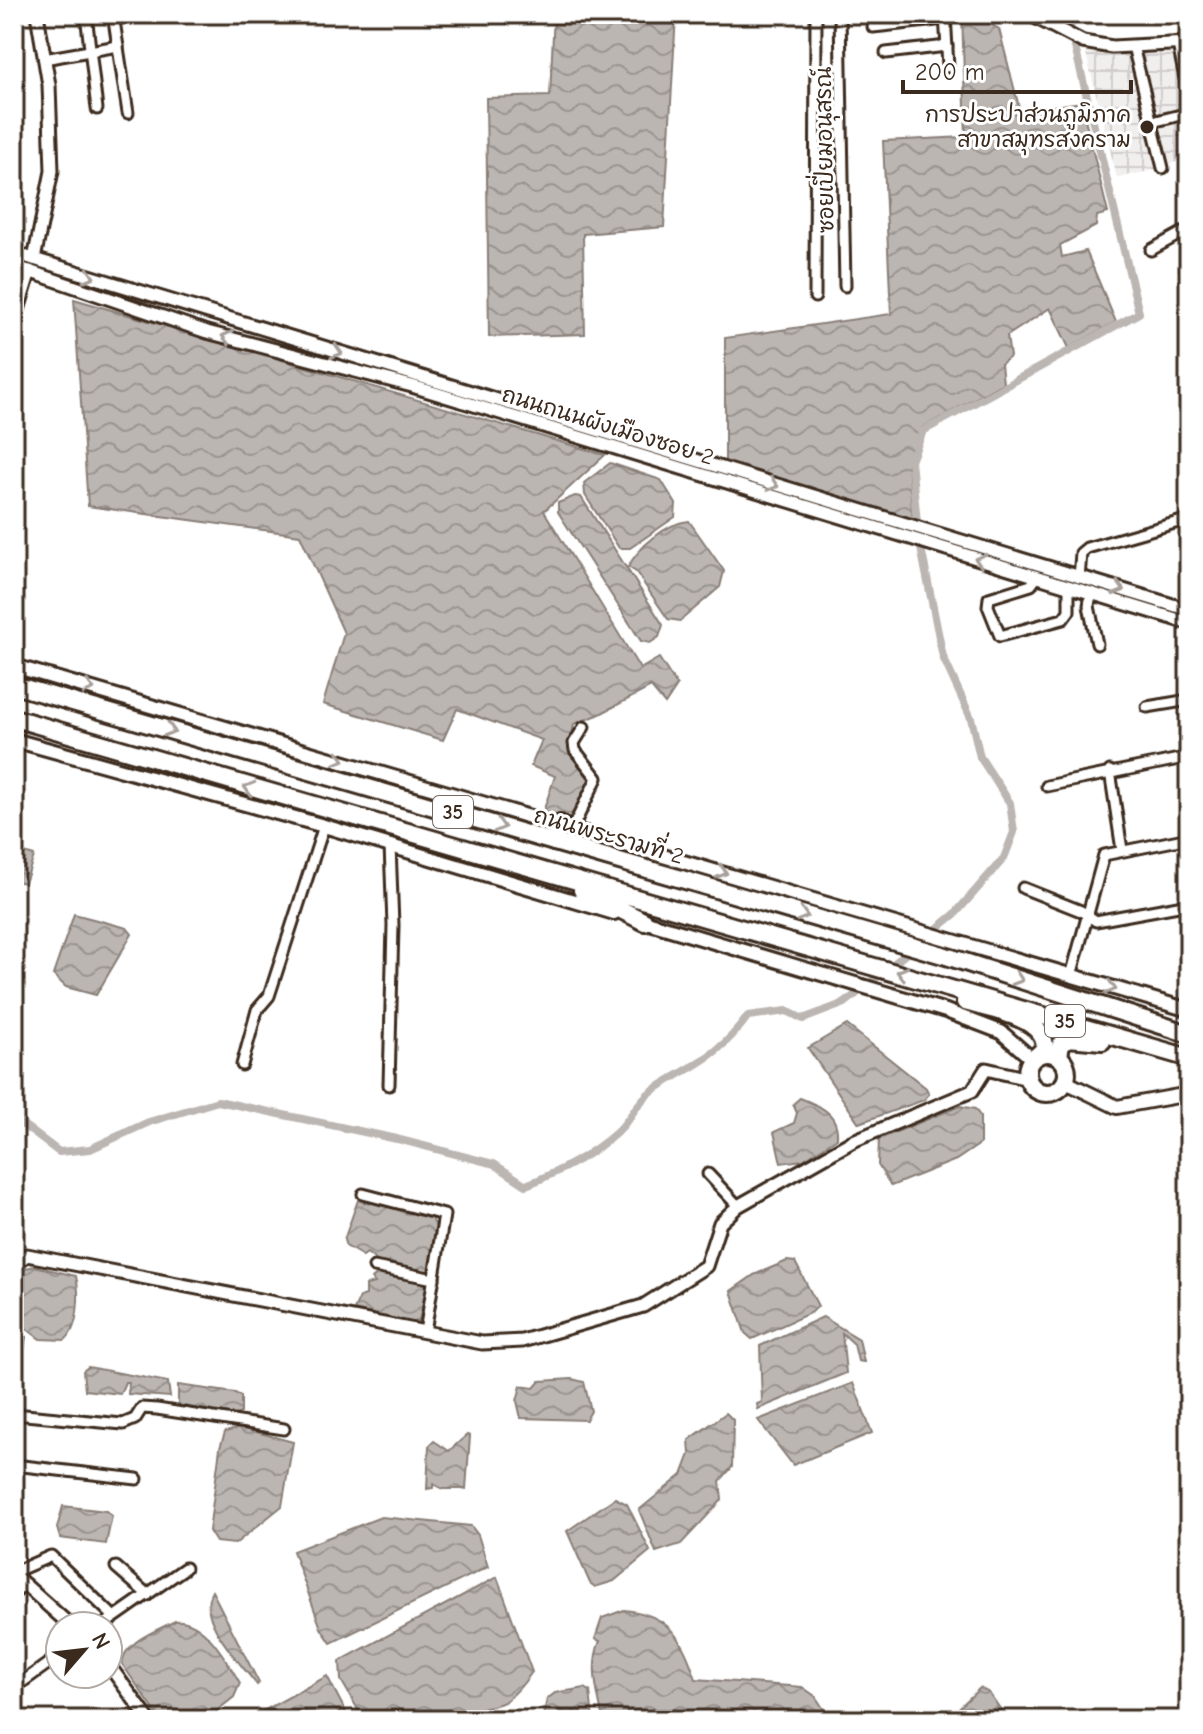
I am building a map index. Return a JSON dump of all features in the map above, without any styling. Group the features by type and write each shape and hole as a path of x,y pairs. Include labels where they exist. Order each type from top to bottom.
{"highway":[{"name":"ถนนพระรามที่ 2","path":"14,685 943,955 1189,1034"},
{"name":"35","path":"14,718 942,984 1189,1059"},
{"path":"554,842 567,826"},
{"path":"545,872 645,922"},
{"path":"942,984 960,1001 1035,1025 1045,1039 1045,1048 1035,1057 1028,1079 1043,1094 1057,1092 1066,1082 1067,1068 1059,1056 1061,1044 1068,1038 1091,1038 1154,1056 1189,1059"},
{"path":"1035,1057 1059,1056"}],"main road":[{"name":"ถนนพระรามที่ 2","path":"14,666 1189,1010"},
{"name":"35","path":"14,740 324,826 885,991 1001,1032 1035,1057"},
{"path":"1066,1082 1117,1107 1189,1094"}],"street":[{"path":"14,323 32,265 52,171 49,85 37,14"},
{"path":"86,14 97,109"},
{"path":"113,14 128,113"},
{"path":"815,297 816,14"},
{"name":"ซอยเปี่ยมอนุสรณ์","path":"840,14 845,286"},
{"path":"1029,14 1083,42 1112,47 1183,44 1189,98"},
{"path":"873,27 946,16 948,67"},
{"path":"44,59 118,46"},
{"path":"886,53 947,46"},
{"path":"1133,46 1163,168"},
{"path":"1152,122 1189,113"},
{"path":"1151,250 1189,229"},
{"name":"ถนนถนนผังเมืองซอย 2","path":"14,253 32,265 207,332 373,369"},
{"name":"ถนนถนนผังเมืองซอย 2","path":"14,266 32,265 894,528 1037,577 1189,623"},
{"path":"1079,578 1081,553 1087,548 1189,519"},
{"name":"ถนนถนนผังเมืองซอย 2","path":"936,541 1189,610"},
{"path":"1037,577 1031,585 989,598 988,606 1000,636 1063,619 1069,611 1069,587"},
{"path":"1091,593 1089,606 1097,644"},
{"path":"1147,707 1189,700"},
{"path":"567,826 597,778 575,750 574,743 584,727"},
{"path":"1047,786 1189,757"},
{"path":"1110,771 1122,850"},
{"path":"242,1065 257,1010 269,996 324,826"},
{"path":"1071,976 1104,855 1189,838"},
{"path":"389,1085 393,925 390,846"},
{"path":"1023,888 1096,921 1189,904"},
{"path":"14,1272 16,1263 27,1255 482,1343 522,1341 643,1306 706,1266 720,1223 738,1206 853,1141 972,1091 986,1069 1028,1079"},
{"path":"708,1174 738,1206"},
{"path":"363,1194 444,1215 425,1332"},
{"path":"374,1267 434,1279"},
{"path":"14,1324 18,1337 14,1371"},
{"path":"14,1414 123,1424 135,1419 142,1408 284,1429"},
{"path":"14,1465 137,1479"},
{"path":"53,1610 14,1573 51,1556 107,1610"},
{"path":"116,1567 148,1595"},
{"path":"124,1611 185,1568"},
{"path":"14,1594 25,1584"},
{"path":"14,1688 44,1666"},
{"path":"124,1686 149,1720"}],"shaded area":[{"name":"การประปาส่วนภูมิภาค สาขาสมุทรสงคราม","path":"1083,42 1178,44 1189,98 1189,156 1163,168 1117,178"}],"water":[{"path":"554,14 676,14 664,227 583,234 585,334 489,337 486,98 550,96"},
{"path":"962,14 972,14 999,29 1020,111 1081,102 1108,213 1097,216 1096,226 1060,245 1062,257 1086,251 1116,322 1069,348 1050,308 1007,336 1010,357 1001,364 1003,383 922,428 908,463 913,522 725,467 725,338 891,314 883,141 966,137"},
{"path":"74,299 605,455 544,511 640,669 659,658 677,686 665,704 651,687 574,724 569,751 590,780 571,820 543,812 555,776 531,766 542,740 457,709 443,740 323,704 344,633 300,535 88,506"},
{"path":"610,463 661,480 676,504 675,517 630,548 619,548 585,495 584,483"},
{"path":"575,496 581,497 663,625 659,637 650,643 641,641 558,512 558,503"},
{"path":"689,521 724,571 720,587 680,621 668,619 636,572 628,567 654,537 671,526"},
{"path":"14,850 34,856 25,883 14,881"},
{"path":"74,914 127,928 132,934 96,995 66,987 53,975"},
{"path":"847,1025 926,1088 929,1094 924,1100 859,1123 808,1048"},
{"path":"800,1098 831,1116 837,1138 803,1160 781,1163 774,1132 794,1123 797,1113 793,1104"},
{"path":"960,1106 975,1109 980,1116 980,1144 956,1160 891,1186 878,1165 879,1139"},
{"path":"358,1200 369,1204 373,1200 427,1218 430,1216 437,1228 433,1269 415,1273 389,1261 389,1266 383,1266 367,1253 363,1256 346,1246 344,1240"},
{"path":"787,1261 795,1262 818,1306 812,1312 752,1339 745,1333 731,1291 754,1275"},
{"path":"35,1266 76,1276 77,1310 70,1335 65,1340 40,1339 19,1323 17,1287 26,1268"},
{"path":"381,1271 424,1281 427,1289 419,1320 413,1323 354,1310 360,1297 366,1295 366,1285 375,1283 372,1279"},
{"path":"823,1317 859,1339 864,1362 858,1361 854,1344 842,1333 846,1373 758,1409 757,1404 762,1402 760,1346"},
{"path":"88,1367 168,1382 170,1397 128,1394 129,1382 125,1382 120,1394 85,1390 83,1371"},
{"path":"572,1379 584,1382 591,1411 586,1420 521,1418 517,1401 521,1386 534,1388 540,1381"},
{"path":"853,1383 872,1433 793,1465 758,1420"},
{"path":"178,1385 235,1393 241,1396 241,1413 235,1415 178,1405"},
{"path":"726,1413 733,1420 732,1467 720,1481 722,1500 681,1544 656,1552 639,1510 682,1475 690,1454 689,1440"},
{"path":"241,1428 293,1442 282,1506 235,1544 216,1542 209,1531 220,1448 225,1432"},
{"path":"467,1435 470,1436 466,1489 443,1489 433,1484 433,1488 427,1489 429,1446 434,1441 449,1451"},
{"path":"615,1498 627,1504 650,1551 614,1581 595,1587 590,1583 567,1531"},
{"path":"63,1506 106,1511 112,1516 106,1544 60,1538 57,1528"},
{"path":"381,1517 471,1526 478,1535 488,1567 331,1643 321,1628 293,1551"},
{"path":"497,1577 532,1672 517,1691 507,1700 482,1708 364,1720 341,1680 340,1661"},
{"path":"212,1591 259,1683 257,1685 215,1627 208,1602"},
{"path":"624,1610 653,1617 672,1631 696,1679 802,1687 815,1696 831,1720 603,1720 595,1671 600,1641 595,1639 602,1618"},
{"path":"175,1621 196,1626 214,1643 240,1683 234,1697 205,1720 161,1720 124,1667 128,1649"},
{"path":"327,1676 350,1720 247,1720"},
{"path":"585,1688 590,1691 593,1720 542,1720 547,1699 555,1693"},
{"path":"980,1688 989,1693 1008,1720 946,1720"}],"waterway":[{"path":"14,1118 59,1152 90,1149 149,1122 218,1101 397,1139 494,1164 526,1185 573,1163 606,1142 647,1095 715,1052 748,1016 787,1011 803,1019 845,1003 955,914 1004,858 1014,832 1010,803 980,757 971,718 943,657 918,533 911,461 923,431 1139,313 1067,14"}],"place":[{"name":"การประปาส่วนภูมิภาค สาขาสมุทรสงคราม","path":"1147,127"}]}
